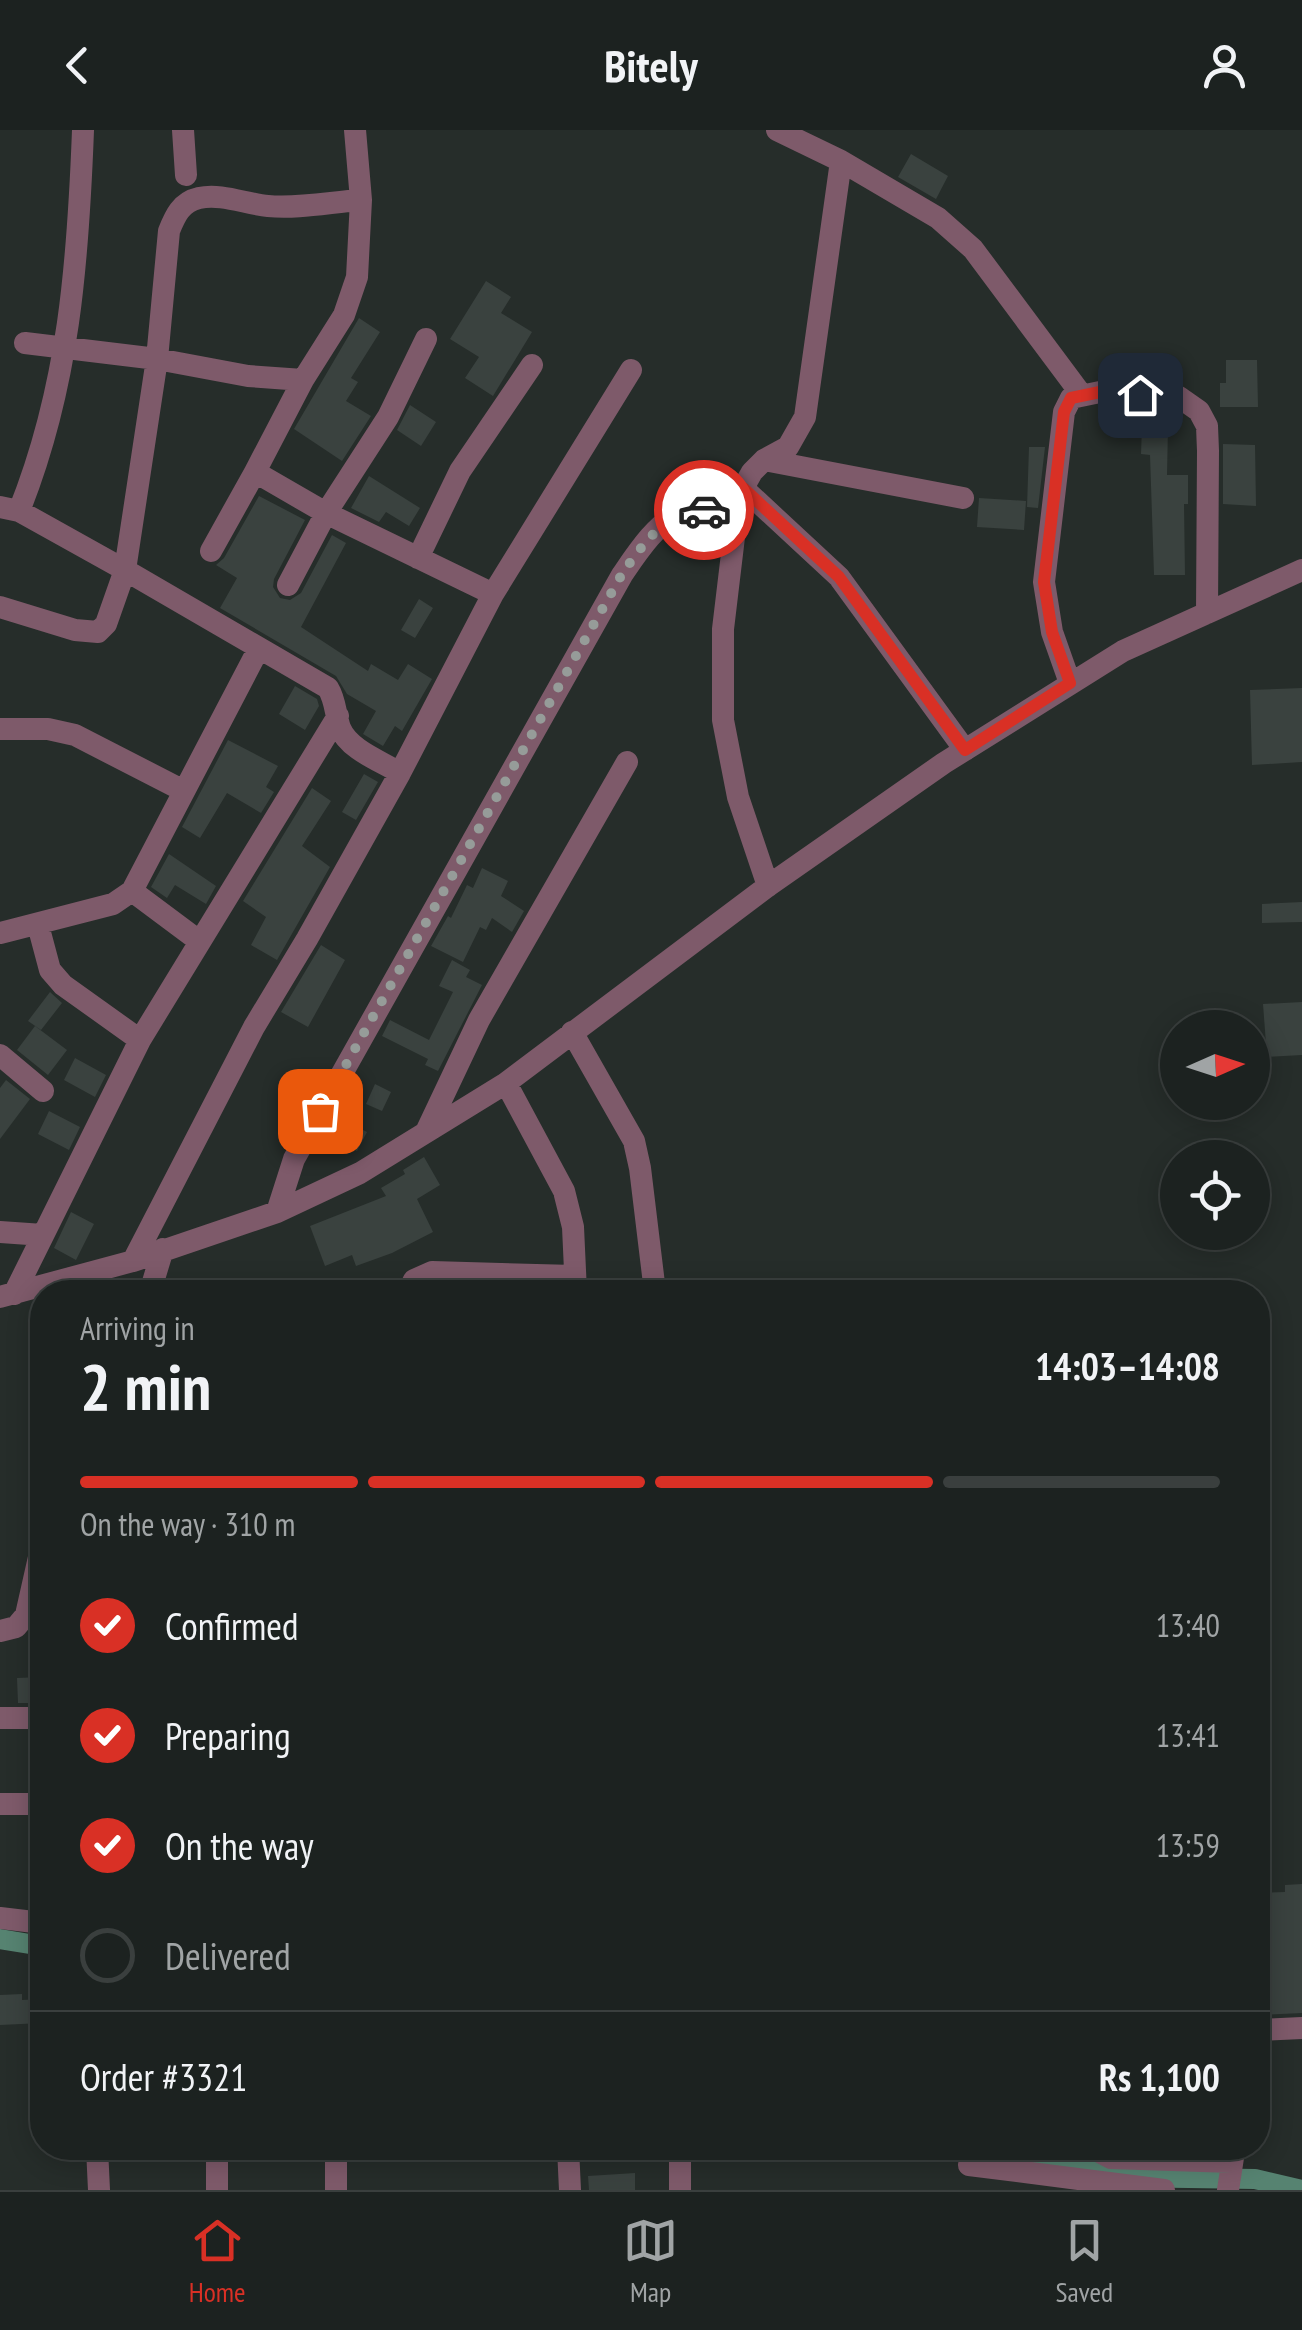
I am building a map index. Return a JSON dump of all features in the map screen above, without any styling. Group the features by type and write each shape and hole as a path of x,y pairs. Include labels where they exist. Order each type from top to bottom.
{"street":[{"path":"83,130 78,258 65,348 42,455 10,509 125,570 328,688 335,700 341,731 351,744 400,772"},
{"path":"182,130 186,175"},
{"path":"211,551 303,380 344,314 358,277 361,200 355,130"},
{"path":"778,130 841,161 938,218 973,248 1081,394"},
{"path":"768,886 738,798 723,720 724,629 740,500 752,472 764,460 788,447 805,418 841,161"},
{"path":"0,607 75,630 98,632 106,624 125,570 157,360 169,231 176,214 199,198 270,206 361,200"},
{"path":"288,585 326,514 388,416 426,338"},
{"path":"25,344 248,376 303,380"},
{"path":"418,558 460,471 532,364"},
{"path":"133,1261 254,1027 308,939 494,594 631,370"},
{"path":"1070,683 1052,632 1044,582 1064,412 1071,398 1100,392 1179,397 1199,411 1207,426 1208,451 1207,613"},
{"path":"764,460 963,498"},
{"path":"255,472 326,514 494,594"},
{"path":"277,1212 294,1158 622,574 640,549 680,513 740,500 839,577 965,750"},
{"path":"65,1280 277,1212 360,1173 506,1082 768,886 965,750 1123,651 1302,570"},
{"path":"0,933 113,904 132,891 260,648"},
{"path":"7,1296 43,1235 140,1040 338,716"},
{"path":"0,729 48,729 75,734 184,790"},
{"path":"425,1134 479,1020 627,762"},
{"path":"132,891 199,940"},
{"path":"38,924 50,970 63,985 140,1040"},
{"path":"572,1032 634,1141 654,1280"},
{"path":"0,1055 43,1091"},
{"path":"506,1082 564,1191 573,1226 575,1280"},
{"path":"0,1232 43,1235"},
{"path":"153,1280 162,1249"},
{"path":"414,1280 432,1272 527,1280"},
{"path":"0,1632 16,1627 26,1615 30,1597"},
{"path":"0,1718 30,1718"},
{"path":"0,1804 30,1804"},
{"path":"0,1918 30,1922"},
{"path":"1270,2029 1302,2028"},
{"path":"97,2160 98,2190"},
{"path":"217,2160 217,2190"},
{"path":"336,2160 336,2190"},
{"path":"569,2160 570,2190"},
{"path":"680,2160 680,2190"},
{"path":"1228,2190 1233,2160"},
{"path":"969,2165 1091,2187 1164,2190"}],"building":[{"path":"911,154 948,176 936,199 898,177"},
{"path":"486,281 511,297 501,313 532,332 493,396 465,378 479,357 450,339"},
{"path":"359,318 380,332 351,378 358,382 346,401 371,416 342,461 294,429"},
{"path":"1226,360 1257,360 1258,407 1220,407 1220,383 1226,383"},
{"path":"410,405 436,422 421,446 397,430"},
{"path":"1142,426 1168,427 1167,475 1188,475 1188,504 1184,504 1185,575 1154,575 1150,455 1141,454"},
{"path":"1223,444 1255,445 1256,506 1223,504"},
{"path":"1029,447 1045,447 1038,508 1027,507"},
{"path":"369,476 420,508 409,526 386,512 379,522 351,508"},
{"path":"259,496 305,520 274,579 273,587 280,598 290,600 301,593 332,535 346,543 301,627 368,671 371,664 398,680 408,664 432,679 402,731 395,726 383,746 363,734 376,711 347,694 336,676 220,608 237,578 216,565 224,558"},
{"path":"979,498 1026,501 1024,530 977,527"},
{"path":"419,599 433,608 415,638 401,630"},
{"path":"295,686 317,699 319,706 305,730 279,714"},
{"path":"1302,688 1302,762 1252,765 1250,690"},
{"path":"228,740 278,766 266,787 274,792 261,813 227,793 200,838 182,827"},
{"path":"364,774 378,782 356,820 342,812"},
{"path":"312,788 331,801 302,846 330,867 277,960 251,945 266,917 243,901"},
{"path":"169,854 216,886 206,904 175,885 167,898 151,887"},
{"path":"482,868 508,881 501,896 524,911 512,932 492,918 486,930 480,927 463,962 431,946 467,885 473,888"},
{"path":"1302,902 1302,922 1262,923 1262,904"},
{"path":"321,945 345,960 308,1027 281,1012"},
{"path":"452,960 470,970 466,977 482,985 438,1071 425,1065 428,1059 382,1036 390,1020 429,1040 453,992 439,986"},
{"path":"50,992 62,1003 41,1030 28,1021"},
{"path":"1302,1002 1302,1055 1270,1057 1270,1010 1263,1010 1263,1004"},
{"path":"35,1026 67,1050 48,1075 17,1050"},
{"path":"75,1058 106,1075 95,1097 64,1080"},
{"path":"6,1080 30,1099 0,1139 0,1088"},
{"path":"375,1084 391,1092 382,1111 366,1104"},
{"path":"49,1111 80,1127 69,1150 38,1134"},
{"path":"336,1116 367,1132 357,1151 326,1136"},
{"path":"424,1157 440,1185 417,1199 433,1232 356,1266 352,1255 325,1266 310,1226 386,1196 381,1188"},
{"path":"71,1212 94,1224 76,1260 54,1248"},
{"path":"30,1677 30,1703 18,1703 17,1678"},
{"path":"1302,1884 1302,2013 1270,2014 1270,1893 1285,1892 1285,1885"},
{"path":"22,1994 22,2000 30,2000 30,2024 0,2025 0,1995"},
{"path":"635,2173 635,2190 589,2190 588,2176"}],"waterway":[{"path":"0,1939 30,1944"},
{"path":"1040,2160 1121,2177 1255,2179 1302,2190"}],"way so far":[{"path":"320,1111 622,574 668,521 680,513 704,510"}],"route":[{"path":"704,510 738,512 743,488 812,550 839,577 965,750 1070,683 1052,632 1044,582 1064,412 1071,398 1081,394 1140,395"}]}
